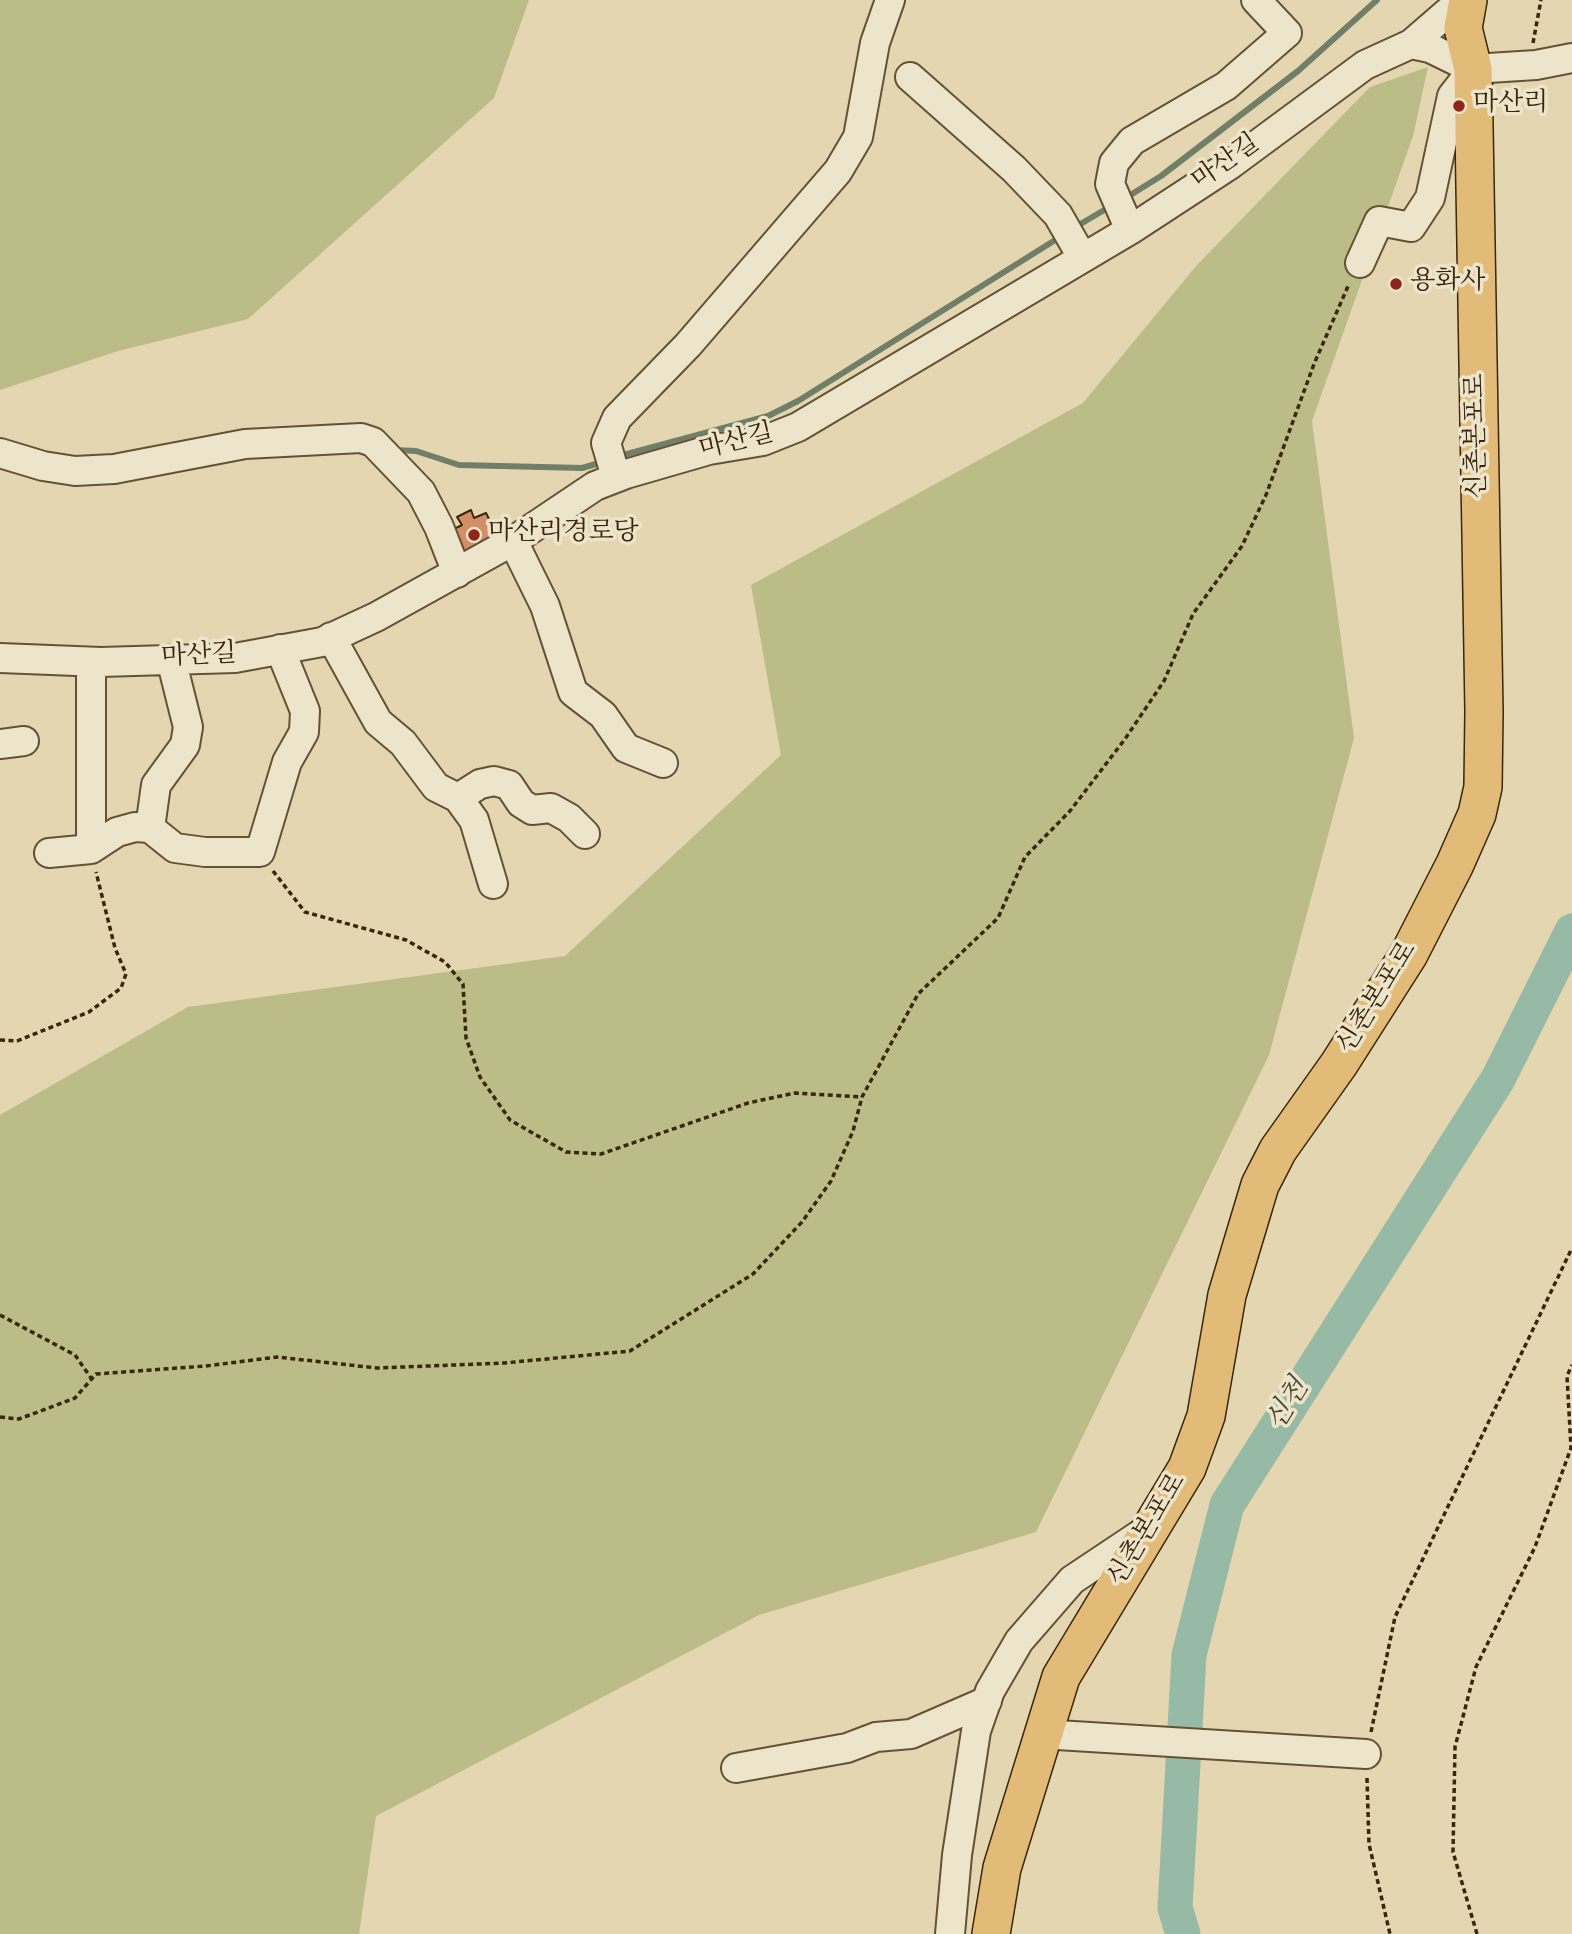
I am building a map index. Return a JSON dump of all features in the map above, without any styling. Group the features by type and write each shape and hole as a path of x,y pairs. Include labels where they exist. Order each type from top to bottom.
{"main road":[{"name":"신촌본포로","path":"991,1934 1002,1868 1061,1676 1187,1468 1206,1416 1227,1295 1259,1185 1278,1150 1339,1064 1409,954 1477,814 1482,788 1484,711 1473,69 1462,28 1468,0"}],"street":[{"path":"612,461 617,418 688,345 838,171 858,137 875,43 890,0"},
{"path":"1126,221 1110,184 1114,163 1132,141 1226,86 1287,33 1256,0"},
{"name":"마산길","path":"0,659 91,662 235,658 331,637 457,573 513,541 573,499 612,461 763,441 798,427 1078,249 1231,164 1364,65 1411,44 1462,0"},
{"path":"1411,44 1430,48 1473,69 1533,65 1572,58"},
{"path":"1360,263 1379,221 1411,227 1430,198 1452,96 1473,69"},
{"path":"910,77 1014,169 1058,215 1078,249"},
{"path":"0,453 43,466 75,471 114,469 245,444 361,438 381,450 421,492 439,527 457,573"},
{"path":"513,541 545,606 573,692 603,715 626,748 663,763"},
{"path":"331,637 378,723 403,743 436,787 458,798 474,820 493,884"},
{"path":"49,853 91,849 117,832 135,827 150,828 175,848 205,852 260,852 287,762 304,732 305,711 280,649"},
{"path":"150,828 156,785 185,745 188,727 171,659"},
{"path":"91,662 91,849"},
{"path":"458,798 480,784 494,781 509,785 521,803 531,810 551,808 569,818 585,834"},
{"path":"950,1934 957,1856 968,1781 976,1731 987,1701 1019,1642 1072,1580 1152,1527"},
{"path":"736,1768 847,1748 876,1737 911,1734 987,1701"},
{"path":"1041,1734 1366,1754"}],"path":[{"path":"1533,65 1541,0"},
{"path":"0,1417 19,1419 75,1398 96,1374 206,1366 277,1356 377,1368 504,1363 630,1351 753,1274 802,1222 831,1181 853,1131 862,1097 918,994 998,918 1025,858 1070,811 1125,739 1164,681 1193,614 1242,546 1266,495 1335,312 1360,263"},
{"path":"0,1040 17,1041 89,1012 121,988 126,974 116,948 91,849"},
{"path":"260,852 304,912 406,940 445,962 463,984 467,1038 480,1077 510,1120 566,1152 601,1154 748,1103 796,1093 862,1097"},
{"path":"1390,1934 1369,1844 1366,1754 1395,1617 1572,1248"},
{"path":"0,1315 75,1355 92,1379"},
{"path":"1477,1934 1454,1852 1455,1747 1476,1667 1535,1547 1571,1448 1567,1376 1572,1365"}],"green space":[{"path":"0,0 529,0 494,98 248,319 118,351 0,390"},
{"path":"1428,67 1413,136 1312,421 1354,738 1269,1055 1036,1532 759,1615 376,1816 359,1934 0,1934 0,1115 188,1007 565,956 781,755 751,585 1083,403 1197,265 1370,87"}],"building":[{"name":"마산리경로당","path":"471,510 474,518 486,513 499,539 462,557 450,531 462,525 457,517"}],"waterway":[{"path":"1124,199 1161,176 1298,71 1377,0"},
{"path":"1072,229 1111,206"},
{"path":"616,457 768,416 798,401 1060,237"},
{"path":"393,450 416,451 459,465 582,468 603,462"},
{"name":"신천","path":"1183,1934 1175,1908 1189,1655 1227,1505 1498,1079 1572,931"}],"place":[{"name":"마산리","path":"1459,106"},
{"name":"용화사","path":"1396,284"},
{"name":"마산리경로당","path":"474,535"}]}
